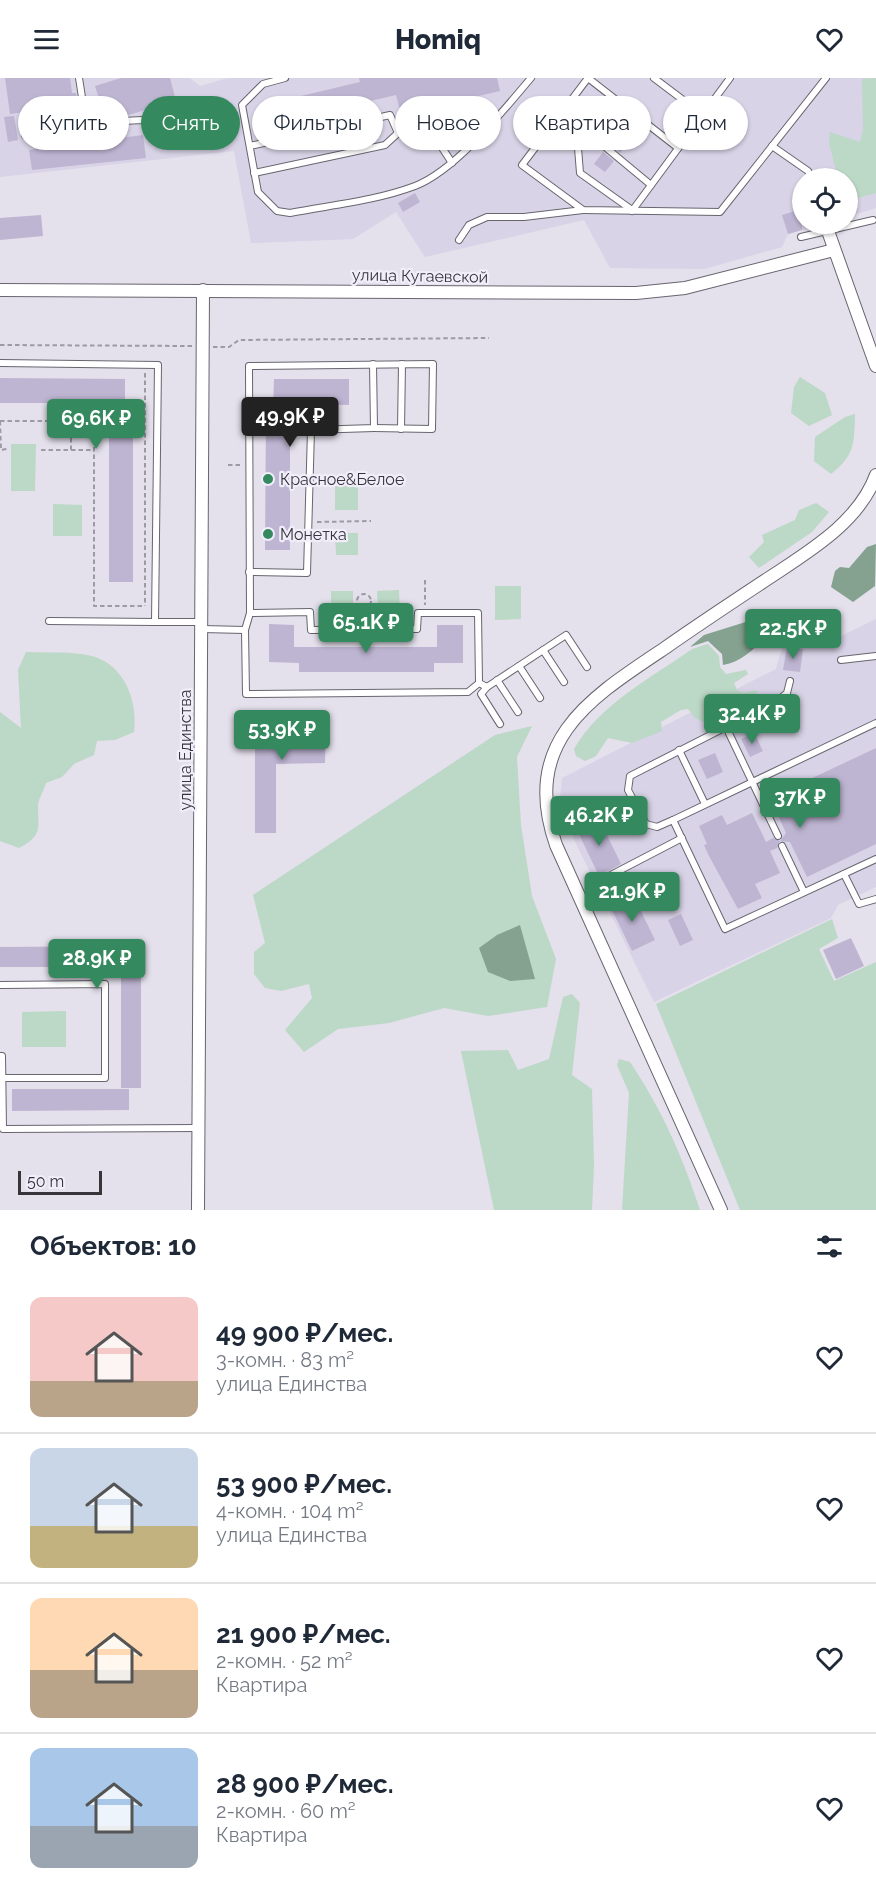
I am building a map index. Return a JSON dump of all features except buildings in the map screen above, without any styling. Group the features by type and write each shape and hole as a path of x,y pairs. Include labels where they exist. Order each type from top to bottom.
{"street":[{"path":"829,234 876,366"},
{"name":"улица Кугаевской","path":"0,290 636,293 685,288 834,250"},
{"name":"улица Единства","path":"198,1210 203,290"},
{"path":"721,1210 556,845 547,814 548,774 556,747 575,715 614,682 799,559 829,535 849,518 876,474"}],"lane":[{"path":"79,78 82,96"},
{"path":"285,78 263,84 242,105 258,192 277,211 290,213 388,195 417,185 452,163 531,78"},
{"path":"519,78 523,88"},
{"path":"575,96 588,78 611,96"},
{"path":"654,78 678,96"},
{"path":"717,96 730,78"},
{"path":"459,240 469,225 487,217 583,210 720,212 826,78"},
{"path":"250,147 390,115 395,126"},
{"path":"651,127 663,136"},
{"path":"254,173 385,145 395,136"},
{"path":"772,146 804,168"},
{"path":"444,150 452,163"},
{"path":"534,150 522,165 583,210"},
{"path":"578,150 580,172 632,211"},
{"path":"609,150 651,185"},
{"path":"632,211 677,150"},
{"path":"858,222 873,220"},
{"path":"801,237 809,234"},
{"path":"0,363 158,364 155,622"},
{"path":"373,364 374,428"},
{"path":"401,429 402,364"},
{"path":"249,572 307,573 311,430 432,429 433,364 249,366 249,572 250,612 245,630 246,694 468,693 480,683"},
{"path":"250,612 310,612 311,630 417,629 418,613 478,613 480,683"},
{"path":"49,621 155,622 245,630"},
{"path":"500,724 481,694 497,680 566,635 587,667"},
{"path":"543,650 564,682"},
{"path":"840,660 876,656"},
{"path":"519,666 540,698"},
{"path":"497,680 518,712"},
{"path":"790,681 787,693 777,701 635,771 628,781 628,790 646,824 657,827 876,723"},
{"path":"480,683 487,687"},
{"path":"726,727 778,836"},
{"path":"679,750 705,804"},
{"path":"673,819 725,929 876,859"},
{"path":"615,885 611,875 682,838"},
{"path":"782,846 804,892"},
{"path":"844,874 859,904 876,899"},
{"path":"0,985 105,984 105,1078 3,1078"},
{"path":"0,1056 2,1056 3,1078 3,1129 197,1128"}],"path":[{"path":"0,345 229,347 239,340 489,338"},
{"path":"7,449 1,450 0,421 94,421 94,606 145,606 145,373"},
{"path":"71,421 71,450"},
{"path":"41,450 94,450"},
{"path":"309,522 371,521"},
{"path":"425,580 425,613"},
{"path":"362,595 370,598 367,607 362,608 358,603 362,595"}],"shaded area":[{"path":"0,78 190,78 200,86 228,78 876,78 876,208 858,214 858,168 792,168 792,233 788,234 782,247 704,269 610,268 584,220 425,257 396,212 353,239 251,243 234,151 0,177"},
{"path":"876,78 876,193 858,198 858,168 835,168 829,143 830,132 860,142 863,130 862,79"},
{"path":"800,377 825,393 832,415 809,426 791,413 794,387"},
{"path":"855,414 852,448 845,461 831,474 814,461 815,437 845,417"},
{"path":"11,444 36,444 35,491 11,491"},
{"path":"335,486 358,486 358,510 335,510"},
{"path":"816,503 829,512 812,532 759,568 749,557 764,542 762,535 795,520 799,510"},
{"path":"53,504 82,505 82,536 53,536"},
{"path":"335,533 358,533 358,555 336,555"},
{"path":"876,544 875,586 853,602 831,587 835,571 840,567 849,568 867,547"},
{"path":"495,586 521,586 521,619 495,620"},
{"path":"399,590 400,612 378,613 377,591"},
{"path":"331,591 353,591 353,613 331,614"},
{"path":"778,612 779,615 756,646 733,662 723,665 722,654 708,641 690,647 704,635"},
{"path":"876,619 876,887 838,905 831,918 654,1002 559,809 562,778 776,669 785,637 831,641"},
{"path":"708,644 719,656 720,667 726,674 746,670 748,674 734,683 737,690 743,693 757,690 755,705 710,725 695,718 688,709 681,710 661,722 662,731 632,743 608,738 596,756 585,761 576,756 574,749 585,733 612,705 692,649"},
{"path":"26,652 76,653 92,656 113,667 127,686 135,720 134,732 115,740 97,741 94,755 74,764 62,777 46,783 38,805 36,835 19,848 0,841 0,712 21,728 18,670"},
{"path":"532,726 517,757 521,825 532,896 556,959 547,1007 488,1016 444,1008 389,1023 338,1029 304,1052 285,1030 312,998 309,984 281,991 265,988 254,974 254,952 265,943 253,895 495,735"},
{"path":"832,919 838,938 819,949 834,981 876,962 876,1210 740,1210 656,1004"},
{"path":"520,925 535,979 510,981 488,972 479,948 497,935"},
{"path":"572,994 580,1003 572,1075 592,1089 594,1165 592,1210 494,1210 461,1051 508,1050 518,1070 549,1059 563,997"},
{"path":"66,1011 66,1047 22,1047 22,1012"},
{"path":"619,1059 630,1062 661,1115 686,1170 700,1210 622,1210 629,1093 617,1065"}],"place":[{"name":"Красное&Белое","path":"268,479"},
{"name":"Монетка","path":"268,534"}]}
